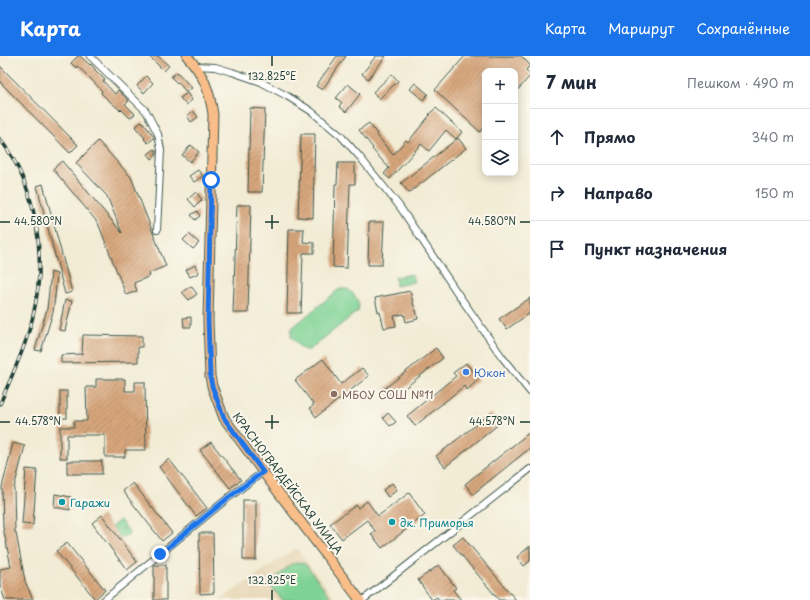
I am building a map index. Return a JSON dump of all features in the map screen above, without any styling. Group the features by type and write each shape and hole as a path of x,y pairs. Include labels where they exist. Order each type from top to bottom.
{"main road":[{"name":"КРАСНОГВАРДЕЙСКАЯ УЛИЦА","path":"187,56 202,76 211,100 213,114 208,320 210,376 212,386 224,418 263,472 361,600"}],"street":[{"path":"90,56 146,111 158,134 161,150 157,230"},
{"path":"196,66 232,72 261,82 311,111 341,136 400,207 456,291 497,349 530,392"},
{"path":"361,600 530,469"},
{"path":"104,600 228,498 263,472"}],"shaded area":[{"path":"296,548 337,600 220,600"}],"green space":[{"path":"412,274 414,282 396,286 395,277"},
{"path":"341,289 348,289 355,296 359,305 358,311 309,350 301,348 291,336 293,327"},
{"path":"120,520 130,533 121,539 112,526"},
{"path":"303,563 306,565 333,600 282,600 272,587 273,580 291,564"}],"building":[{"path":"78,56 90,65 91,64 105,80 103,81 115,94 118,90 129,101 125,104 135,114 130,118 101,93 102,91 88,76 77,66 76,68 71,63"},
{"path":"149,56 158,56 169,66 164,71"},
{"path":"337,56 346,56 322,90 316,86"},
{"path":"376,56 386,56 368,79 362,74"},
{"path":"465,56 521,56 530,65 526,70 530,76 518,90 518,68 482,68 482,130 480,132 435,90"},
{"path":"0,66 78,145 70,153 0,82"},
{"path":"177,72 192,88 186,92 178,82 177,83 171,77"},
{"path":"392,74 398,81 379,99 373,92"},
{"path":"146,76 153,83 144,93 137,86"},
{"path":"415,83 428,94 423,100 410,89"},
{"path":"348,84 360,94 346,112 339,106 342,103 336,98"},
{"path":"187,93 192,100 186,105 180,98"},
{"path":"250,108 265,109 262,192 248,192"},
{"path":"436,108 462,132 456,139 446,130 429,151 421,144 390,179 384,174 389,168 372,149 373,148 359,130 369,123 393,155 406,140 408,142 430,115 429,114"},
{"path":"193,111 198,117 191,122 187,116"},
{"path":"142,121 154,137 148,143 135,127"},
{"path":"301,134 315,134 313,218 298,217"},
{"path":"458,138 466,148 409,193 401,183"},
{"path":"98,141 131,177 166,266 149,273 150,276 134,283 137,291 126,295 98,223 53,169 62,161 122,233 107,196 76,163"},
{"path":"191,145 199,152 190,162 182,155"},
{"path":"155,149 156,155 152,159 148,154"},
{"path":"338,163 355,163 355,184 350,184 347,268 333,267 335,184 337,184"},
{"path":"198,170 203,176 194,182 189,176"},
{"path":"43,184 72,292 65,294 37,186"},
{"path":"196,192 202,200 195,207 188,199"},
{"path":"237,205 251,205 248,313 233,313"},
{"path":"197,211 200,216 195,220 191,215"},
{"path":"369,222 384,222 382,265 368,265"},
{"path":"289,229 304,229 303,242 314,243 314,253 303,253 301,313 287,313"},
{"path":"189,234 199,243 193,249 183,240"},
{"path":"195,265 199,273 190,277 186,270"},
{"path":"51,272 57,274 55,297 53,312 41,351 35,350 47,309"},
{"path":"191,286 197,294 189,300 182,292"},
{"path":"410,291 418,319 406,322 404,314 394,316 396,326 384,328 375,298"},
{"path":"530,298 530,313 507,329 499,319"},
{"path":"65,300 72,301 65,331 59,330"},
{"path":"191,317 191,327 184,327 183,318"},
{"path":"83,335 142,336 142,347 138,347 138,362 61,363 61,355 82,354"},
{"path":"436,348 443,358 392,398 384,389"},
{"path":"323,359 341,384 362,368 369,376 316,417 310,408 314,405 295,380"},
{"path":"466,363 479,379 467,390 464,386 415,426 407,416 456,376 453,373"},
{"path":"96,379 125,379 125,391 135,391 135,382 145,382 146,450 125,450 125,457 105,457 105,435 67,435 67,458 60,458 60,427 74,427 74,421 87,421 86,387 96,387"},
{"path":"60,391 67,391 67,418 60,418"},
{"path":"388,413 396,422 390,426 383,418"},
{"path":"491,413 499,424 445,467 436,456"},
{"path":"530,432 530,448 473,494 465,484"},
{"path":"211,442 241,480 230,488 200,450"},
{"path":"13,443 25,446 14,488 15,533 25,581 33,600 5,600 0,586 0,569 11,567 3,527 2,487"},
{"path":"169,459 207,508 196,516 159,467"},
{"path":"67,461 102,461 102,474 67,474"},
{"path":"26,469 37,470 33,525 22,524"},
{"path":"133,483 172,533 162,541 123,491"},
{"path":"392,483 397,490 388,497 383,490"},
{"name":"дк. Приморья","path":"409,493 425,515 382,548 371,534 375,531 367,520 342,539 330,524 356,505 358,508 367,501 378,516"},
{"name":"Гаражи","path":"55,494 71,497 70,510 54,507"},
{"path":"243,500 256,500 256,560 243,560"},
{"path":"102,515 137,562 127,570 92,523"},
{"path":"199,533 213,533 214,593 200,594"},
{"path":"463,537 516,600 499,600 453,545"},
{"path":"67,543 105,590 95,599 56,551"},
{"path":"530,546 530,561 524,566 517,557"},
{"path":"154,565 166,565 166,600 154,600"},
{"path":"439,565 456,588 453,590 461,600 439,600 437,597 432,600 418,580"}],"railway":[{"path":"0,139 13,158 31,201 39,247 39,270 33,316 27,338 0,404"}],"place":[{"name":"Юкон","path":"466,372"},
{"name":"МБОУ СОШ №11","path":"334,394"},
{"name":"Гаражи","path":"62,502"},
{"name":"дк. Приморья","path":"392,522"}],"route":[{"path":"160,554 228,498 263,472 224,418 214,396 210,376 208,320 211,180"}]}
